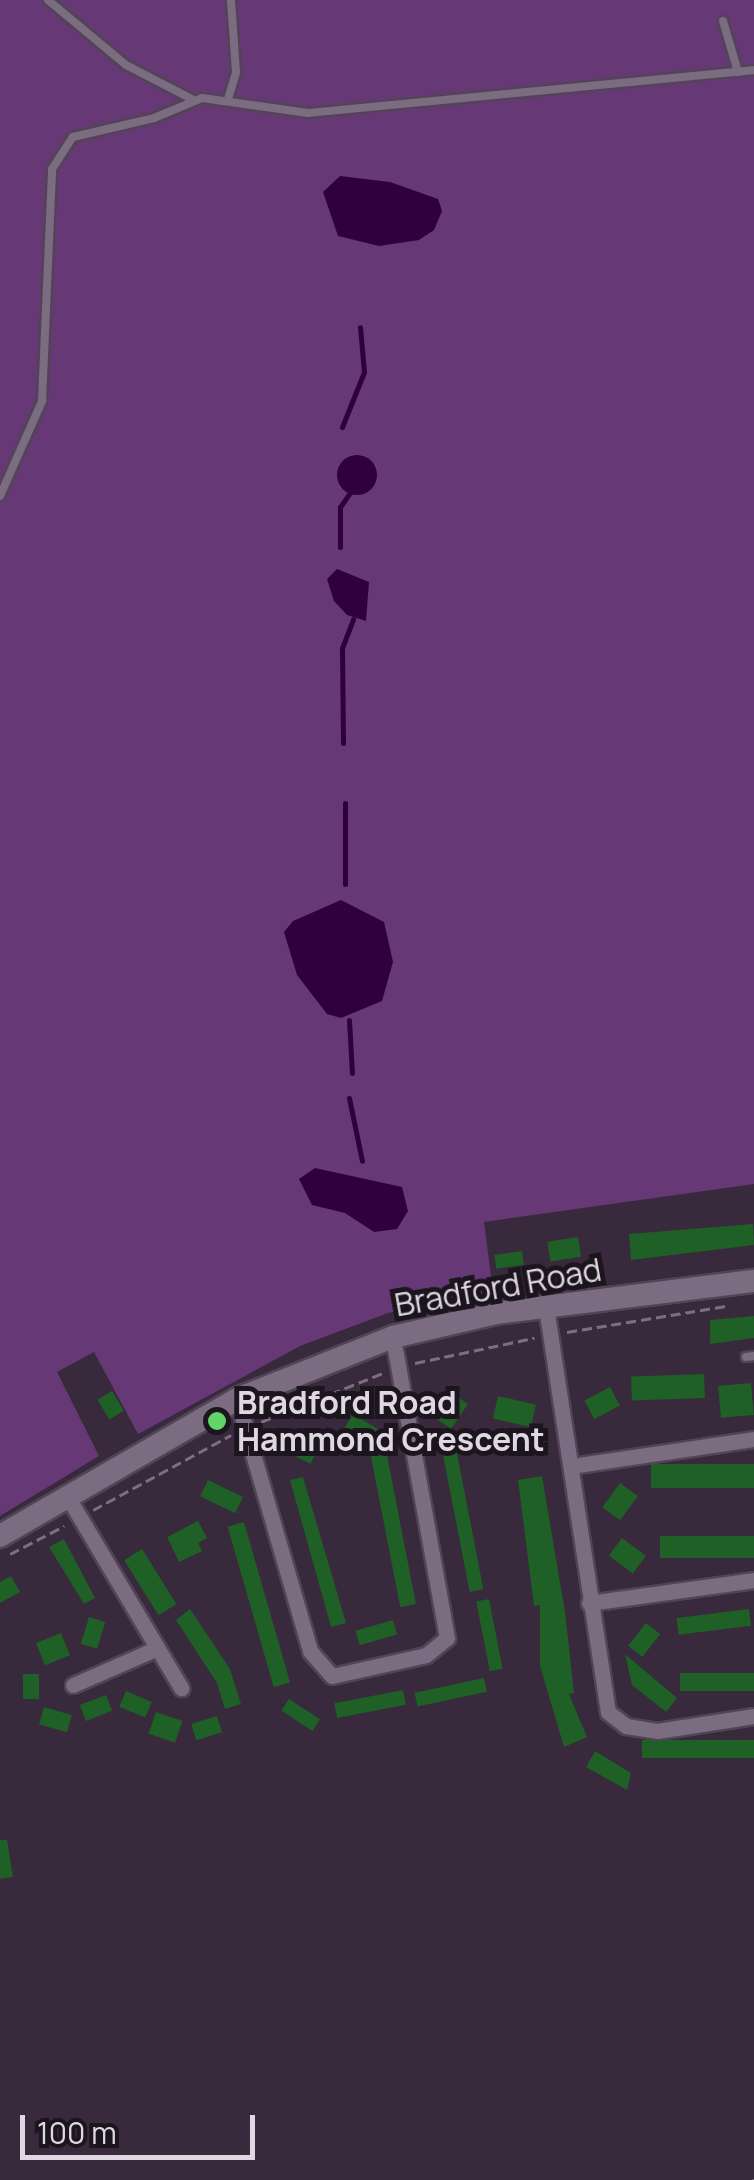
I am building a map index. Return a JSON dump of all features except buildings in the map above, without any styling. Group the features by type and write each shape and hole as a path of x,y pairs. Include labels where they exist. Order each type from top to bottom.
{"main road":[{"name":"Bradford Road","path":"0,1536 66,1494 237,1399 393,1336 546,1307 754,1281"}],"street":[{"path":"546,1307 608,1712 626,1726 657,1731 754,1716"},
{"path":"237,1399 310,1651 332,1676 426,1655 447,1638 393,1336"},
{"path":"571,1466 754,1438"},
{"path":"66,1494 181,1688"},
{"path":"589,1603 754,1580"},
{"path":"73,1685 155,1649"}],"lane":[{"path":"48,0 126,64 192,99"},
{"path":"228,99 236,72 231,0"},
{"path":"723,21 738,72"},
{"path":"0,496 42,401 49,208 57,155 82,132 154,118 192,99 228,99 271,112 308,114 754,70"}],"path":[{"path":"0,1552 13,1555 247,1428 399,1367 550,1334 699,1315 726,1306 724,1285"}],"shaded area":[{"path":"0,0 754,0 754,1184 484,1222 493,1291 388,1313 300,1346 138,1434 94,1352 57,1372 99,1456 0,1516"},
{"path":"340,176 390,182 438,199 442,211 434,230 419,240 379,246 338,236 323,192"},
{"path":"357,455 371,461 377,475 371,489 357,495 343,489 337,475 343,461"},
{"path":"337,569 369,582 366,621 347,615 334,601 327,579"},
{"path":"341,900 384,922 393,962 382,1001 341,1018 327,1014 297,975 284,932 293,921"},
{"path":"315,1168 402,1187 408,1211 397,1229 374,1232 345,1213 312,1205 299,1179"}],"waterway":[{"path":"342,427 364,372 360,327"},
{"path":"340,547 340,507 349,494"},
{"path":"343,743 342,648 353,619"},
{"path":"345,803 345,884"},
{"path":"349,1020 352,1073"},
{"path":"349,1098 362,1161"}],"place":[{"name":"Bradford Road Hammond Crescent","path":"217,1421"}]}
